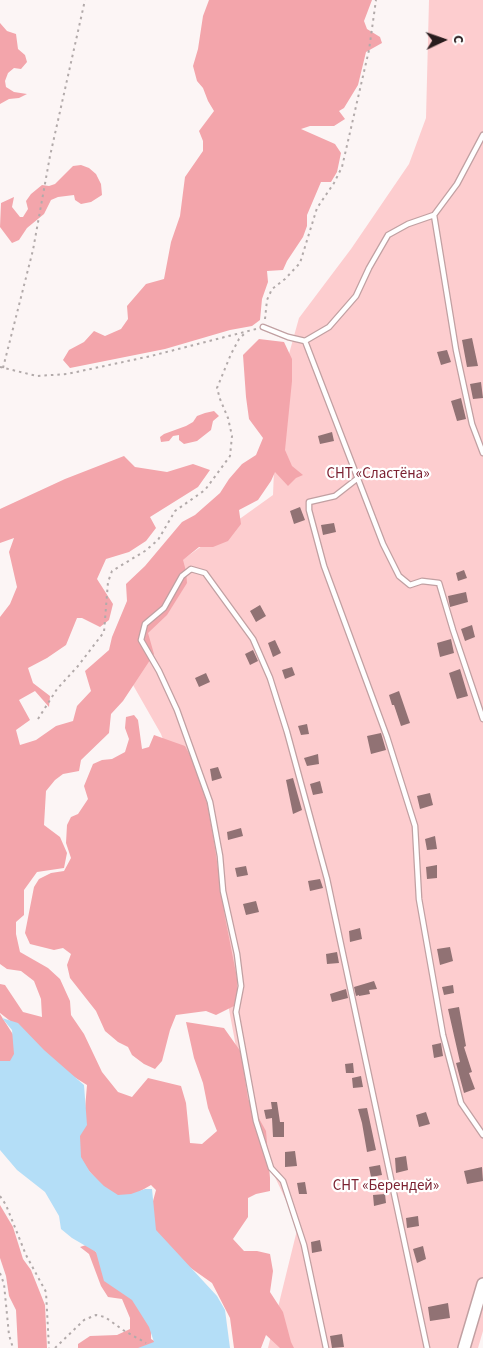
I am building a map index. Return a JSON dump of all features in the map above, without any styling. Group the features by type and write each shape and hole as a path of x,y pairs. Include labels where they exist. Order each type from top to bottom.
{"street":[{"path":"464,1348 483,1284"}],"lane":[{"path":"263,327 288,337 305,341 329,327 356,296 388,235 408,224 434,215 457,184 483,135"},
{"path":"434,215 456,350 472,424 483,453"},
{"path":"305,341 383,544 399,576 410,585 422,581 439,583 483,719"},
{"path":"358,478 334,496 310,502 309,510 324,566 386,737 415,826 419,899 443,1036 460,1103 483,1135"},
{"path":"326,1348 304,1245 283,1181 271,1168 256,1120 236,1012 241,986 237,954 223,891 220,856 210,802 177,710 159,671 141,640 145,624 164,608 182,576 191,569 205,573 252,639 270,678 288,732 327,879 427,1348"}],"path":[{"path":"85,0 50,156 33,250 1,368 37,376 67,374 151,356 263,327 267,300 272,289 285,279 300,262 317,208 342,167 369,50 376,0"},
{"path":"38,719 57,689 78,666 104,632 108,582 112,571 145,551 158,540 175,511 205,490 230,456 232,436 228,418 217,388 231,354 239,339 247,331"},
{"path":"0,1196 6,1205 26,1255 46,1292 49,1348"},
{"path":"0,1273 4,1284 9,1335 13,1348"},
{"path":"55,1348 84,1320 96,1315 105,1317 146,1343"}],"green space":[{"path":"429,0 483,0 483,1331 478,1348 268,1348 298,1226 251,1126 220,962 207,856 161,734 121,664 167,571 273,495 277,397 299,318 351,249 409,164 426,118"}],"shaded area":[{"path":"209,0 372,0 364,21 367,29 380,37 382,43 366,52 358,85 344,108 339,111 345,119 334,126 310,126 301,129 335,144 341,153 337,172 331,182 321,182 307,215 307,226 303,237 283,270 267,271 268,282 262,299 260,320 252,326 230,330 165,349 70,368 63,360 69,350 84,342 94,331 105,336 121,329 128,319 127,306 146,284 164,279 171,242 180,216 185,177 203,151 203,141 199,131 214,111 203,88 197,81 193,66 198,49 203,16"},
{"path":"0,23 7,31 16,34 18,49 25,55 27,62 21,69 14,68 8,73 5,81 6,87 14,92 27,94 19,98 9,99 0,104"},
{"path":"81,165 89,168 96,174 101,184 102,195 91,202 81,204 75,200 74,195 51,200 44,214 27,228 19,240 12,243 0,227 1,203 14,197 12,207 20,217 23,217 28,209 26,201 31,194 42,185 49,186 55,184 73,166"},
{"path":"259,339 284,342 292,359 292,381 285,450 292,466 303,475 296,478 288,486 275,472 258,500 239,510 241,524 228,541 213,547 199,547 183,560 187,583 167,615 148,633 154,654 123,701 111,714 109,733 81,760 79,771 63,774 46,791 44,825 60,837 67,853 64,868 37,872 24,890 24,915 16,922 16,934 20,952 48,968 60,979 70,1001 71,1015 84,1034 102,1072 118,1092 132,1097 148,1078 181,1086 186,1103 190,1143 202,1144 217,1131 208,1108 186,1022 224,1028 241,1052 248,1099 266,1131 270,1191 248,1198 248,1217 233,1239 244,1251 270,1254 273,1271 270,1292 283,1312 294,1348 280,1348 266,1335 261,1348 234,1348 230,1318 212,1283 178,1259 159,1237 149,1216 156,1190 151,1185 130,1197 111,1195 78,1159 77,1136 84,1121 87,1085 55,1065 18,1027 0,1013 0,984 5,985 23,1012 42,1017 41,999 34,981 21,971 7,969 0,964 0,617 10,604 17,587 9,552 14,538 0,543 0,509 65,479 124,456 135,467 167,472 193,464 210,470 198,487 150,517 156,528 146,541 129,552 106,559 97,579 113,604 109,620 100,627 82,618 77,618 66,645 28,668 33,683 50,696 49,707 35,691 19,700 30,720 16,730 20,745 36,740 56,726 73,721 77,706 91,691 85,671 109,650 112,637 127,601 126,584 145,566 182,522 195,515 220,493 242,464 256,455 263,438 249,419 243,355"},
{"path":"214,411 219,416 213,421 211,430 197,441 184,444 179,440 179,435 173,436 169,441 161,442 160,437 164,434 186,426 193,422 197,416"},
{"path":"134,715 138,720 142,749 149,747 154,735 185,746 191,757 207,803 225,917 237,978 237,996 234,1006 216,1015 206,1011 176,1015 162,1061 155,1069 132,1055 128,1047 118,1042 105,1031 96,1011 70,978 67,965 71,954 63,948 54,950 30,944 25,933 34,887 39,879 51,873 64,871 71,858 66,843 67,825 71,817 78,814 88,799 84,786 93,764 102,760 112,759 125,752 129,739 125,728 126,717"},
{"path":"0,1014 19,1044 20,1057 7,1066 0,1063"},
{"path":"0,1205 13,1227 23,1259 31,1270 45,1305 47,1348 18,1348 16,1310 9,1296 6,1276 0,1258"},
{"path":"89,1244 132,1294 151,1325 151,1339 158,1343 150,1348 78,1348 78,1344 90,1336 117,1335 130,1329 130,1318 122,1299 108,1297 101,1286 89,1254 80,1247"}],"water":[{"path":"2,1018 18,1023 44,1050 84,1085 87,1125 80,1136 81,1157 90,1172 104,1186 118,1195 152,1189 156,1230 217,1296 225,1310 230,1348 138,1348 154,1342 149,1327 132,1300 104,1281 96,1252 61,1229 59,1216 45,1192 17,1170 0,1150 0,1061 10,1061 14,1054 12,1030"}],"building":[{"path":"472,338 478,366 467,367 462,340"},
{"path":"447,350 451,362 441,365 437,352"},
{"path":"481,382 483,398 473,399 470,384"},
{"path":"461,398 466,419 457,421 451,401"},
{"path":"332,432 334,441 320,444 318,436"},
{"path":"300,507 305,520 294,524 290,511"},
{"path":"334,523 336,532 323,535 321,525"},
{"path":"464,570 467,578 458,581 456,573"},
{"path":"466,592 468,602 450,607 448,596"},
{"path":"260,605 266,616 256,622 250,611"},
{"path":"472,625 475,637 465,641 461,629"},
{"path":"451,639 454,653 440,657 437,643"},
{"path":"275,640 281,653 273,657 268,643"},
{"path":"253,650 258,661 250,665 245,654"},
{"path":"292,667 295,675 285,679 282,670"},
{"path":"460,669 468,696 457,699 449,673"},
{"path":"206,673 210,682 199,687 195,678"},
{"path":"399,691 410,723 401,726 389,695"},
{"path":"307,724 309,734 301,735 298,726"},
{"path":"381,733 386,750 371,754 367,736"},
{"path":"318,754 319,764 307,766 304,758"},
{"path":"218,767 222,778 212,781 210,769"},
{"path":"293,778 302,810 293,814 286,780"},
{"path":"320,781 323,793 313,795 310,784"},
{"path":"430,793 433,805 420,809 417,796"},
{"path":"241,828 243,836 228,840 227,832"},
{"path":"435,836 437,849 427,850 425,839"},
{"path":"437,865 437,878 427,879 426,867"},
{"path":"246,866 248,875 237,877 235,868"},
{"path":"320,879 323,888 310,891 308,881"},
{"path":"256,901 259,912 246,915 243,904"},
{"path":"360,928 362,939 350,942 349,931"},
{"path":"450,947 453,961 440,965 437,949"},
{"path":"337,952 339,963 327,964 326,954"},
{"path":"374,981 377,989 369,990 370,994 356,996 354,987"},
{"path":"453,985 454,993 444,995 442,987"},
{"path":"346,989 348,998 332,1002 330,994"},
{"path":"459,1007 466,1046 464,1047 472,1072 469,1073 475,1089 464,1093 456,1063 460,1062 448,1009"},
{"path":"441,1043 443,1056 434,1058 432,1045"},
{"path":"353,1063 354,1073 346,1073 345,1064"},
{"path":"361,1076 363,1087 353,1088 352,1078"},
{"path":"271,1102 277,1102 280,1122 284,1122 284,1137 273,1137 272,1118 266,1119 264,1110 272,1109"},
{"path":"367,1108 376,1150 367,1152 358,1109"},
{"path":"426,1112 430,1124 419,1127 416,1115"},
{"path":"295,1151 297,1166 285,1167 285,1152"},
{"path":"406,1156 408,1170 396,1173 395,1158"},
{"path":"380,1165 382,1175 371,1177 369,1167"},
{"path":"482,1167 483,1181 467,1184 464,1171"},
{"path":"305,1182 307,1194 299,1194 297,1183"},
{"path":"385,1194 386,1203 374,1206 373,1195"},
{"path":"418,1216 419,1226 407,1228 406,1218"},
{"path":"320,1240 322,1251 312,1253 311,1242"},
{"path":"423,1246 426,1259 417,1263 413,1249"},
{"path":"448,1303 450,1318 430,1321 428,1307"},
{"path":"342,1334 344,1347 332,1348 330,1336"}],"park label":[{"name":"СНТ «Сластёна»","path":"378,475"},
{"name":"СНТ «Берендей»","path":"386,1187"}]}
